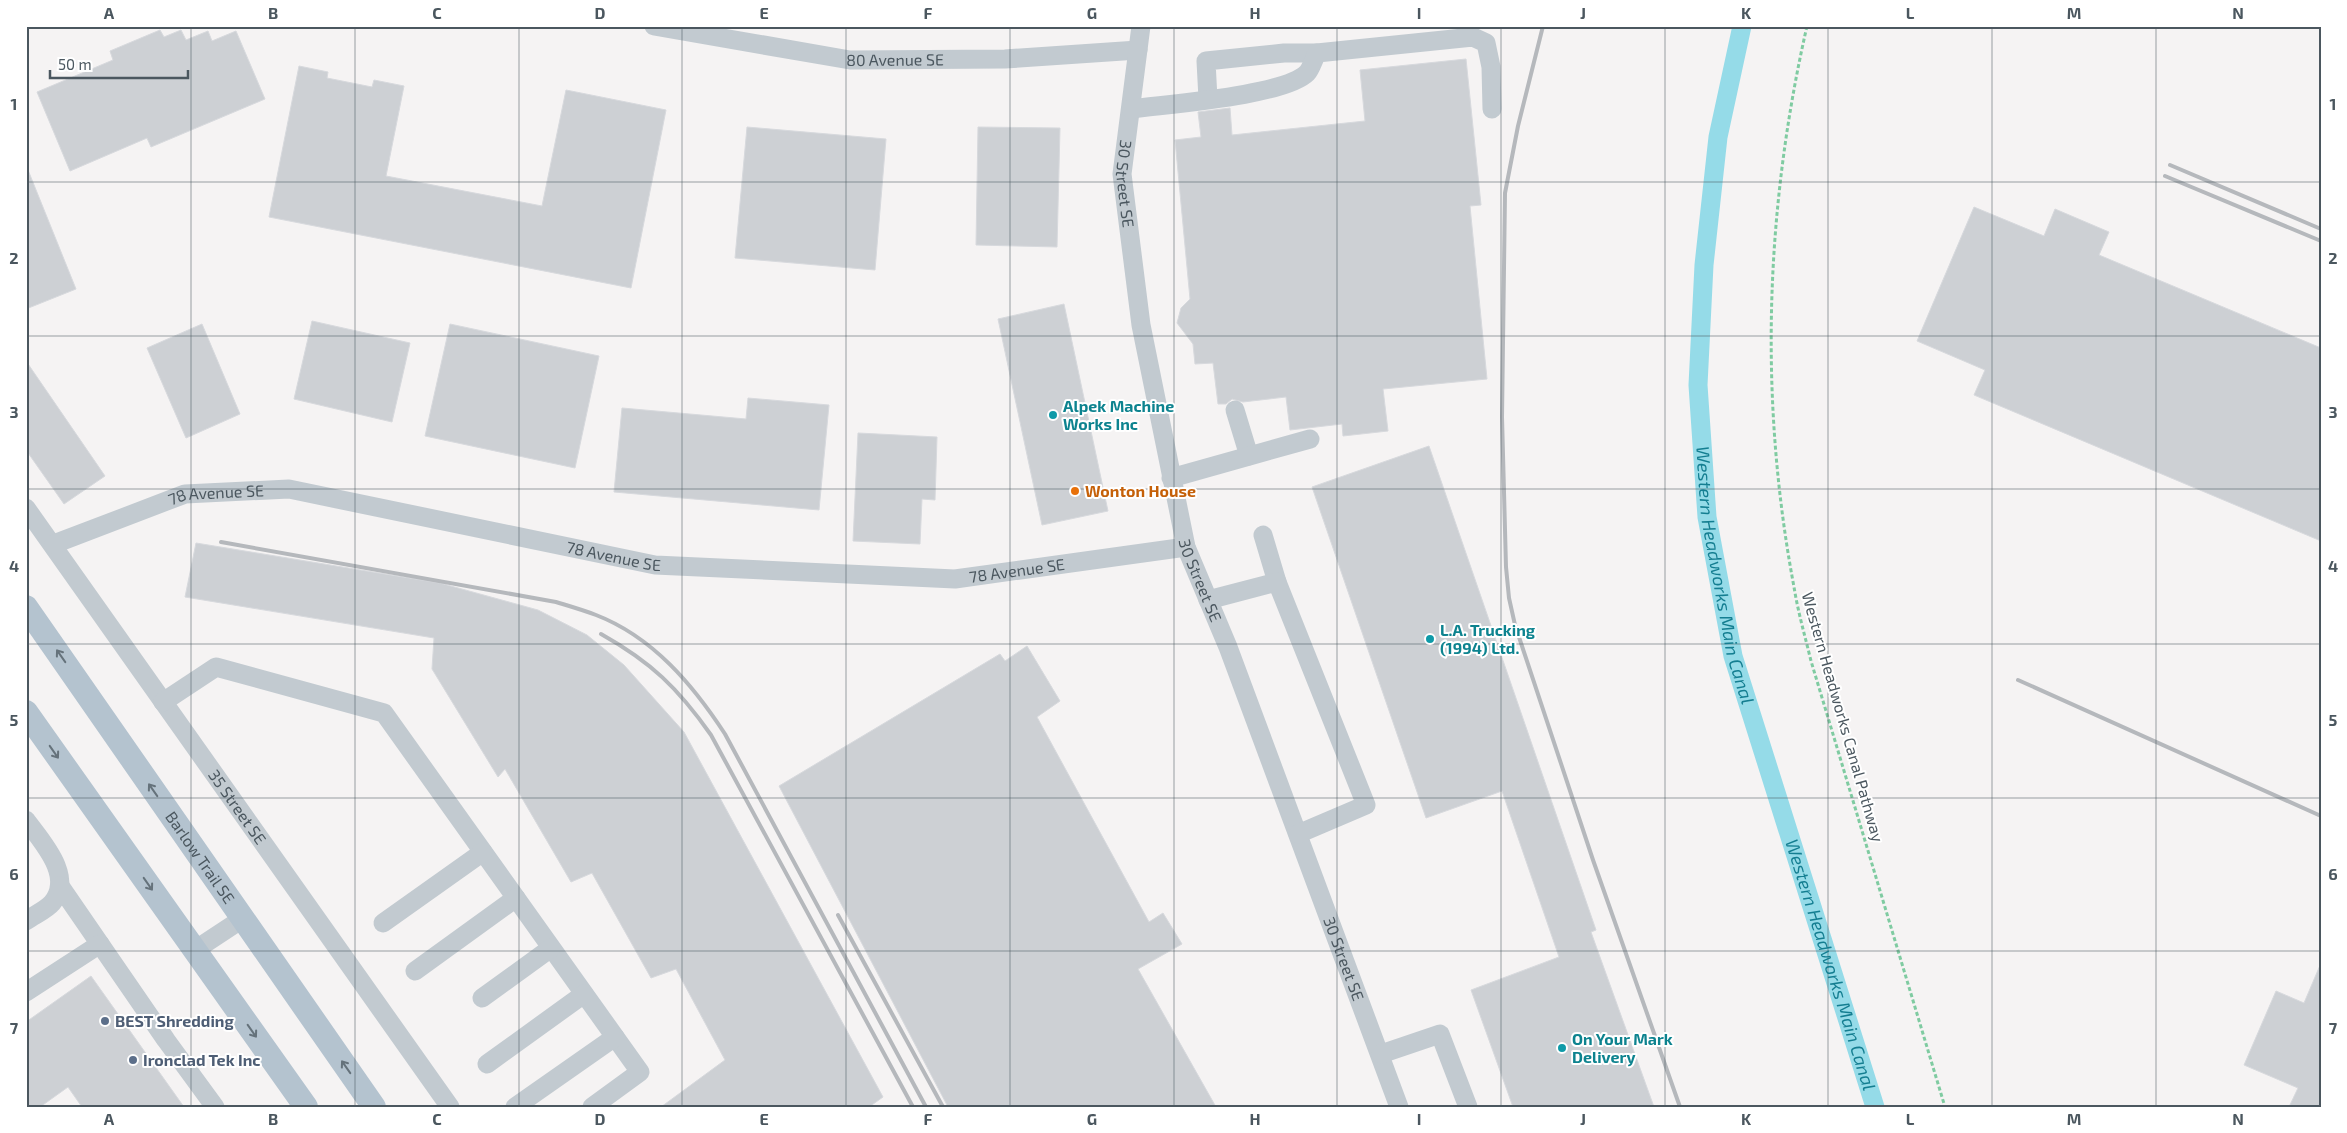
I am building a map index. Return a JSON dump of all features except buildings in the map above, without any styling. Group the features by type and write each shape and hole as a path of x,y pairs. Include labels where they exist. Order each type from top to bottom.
{"main road":[{"name":"Barlow Trail SE","path":"26,607 374,1107"},
{"path":"26,712 306,1107"}],"street":[{"name":"80 Avenue SE","path":"654,26 718,32 850,60 1005,59 1138,50"},
{"name":"30 Street SE","path":"1141,26 1122,174 1140,325 1186,547 1298,834 1400,1107"},
{"path":"1208,99 1206,61 1473,37 1486,43 1491,67 1492,109"},
{"path":"1131,109 1281,87 1307,73 1317,52"},
{"path":"1235,410 1249,456"},
{"path":"1171,478 1310,439"},
{"name":"78 Avenue SE","path":"54,544 185,494 290,489 655,565 955,579 1186,547"},
{"name":"35 Street SE","path":"26,508 54,544 89,597 450,1107"},
{"path":"1263,535 1277,582 1366,805 1298,834"},
{"path":"1208,600 1277,582"},
{"path":"163,702 216,667 384,713 640,1072 592,1107"},
{"path":"26,820 58,865 60,886 166,1040 216,1107"},
{"path":"383,923 483,852"},
{"path":"26,921 52,902 60,886"},
{"path":"415,971 516,898"},
{"path":"195,950 242,918"},
{"path":"26,992 100,944"},
{"path":"482,998 551,948"},
{"path":"487,1064 584,994"},
{"path":"1381,1054 1440,1034 1468,1107"},
{"path":"515,1107 615,1037"}],"path":[{"name":"Western Headworks Canal Pathway","path":"1807,26 1783,148 1773,250 1770,363 1774,439 1784,529 1794,588 1811,661 1945,1107"}],"waterway":[{"name":"Western Headworks Main Canal","path":"1742,26 1718,137 1704,265 1698,385 1707,517 1733,656 1875,1107"}],"railway":[{"path":"1543,26 1518,126 1505,193 1502,417 1506,567 1509,598 1515,625 1593,860 1680,1107"},
{"path":"2170,165 2321,229"},
{"path":"2165,176 2321,241"},
{"path":"221,542 556,602 591,613 617,624 653,649 685,681 725,734 926,1107"},
{"path":"601,634 635,655 662,677 687,703 711,735 913,1107"},
{"path":"2018,680 2321,816"},
{"path":"838,915 943,1107"}],"place":[{"name":"Alpek Machine Works Inc","path":"1053,415"},
{"name":"Wonton House","path":"1075,491"},
{"name":"L.A. Trucking (1994) Ltd.","path":"1430,639"},
{"name":"BEST Shredding","path":"105,1021"},
{"name":"On Your Mark Delivery","path":"1562,1048"},
{"name":"Ironclad Tek Inc","path":"133,1060"}]}
